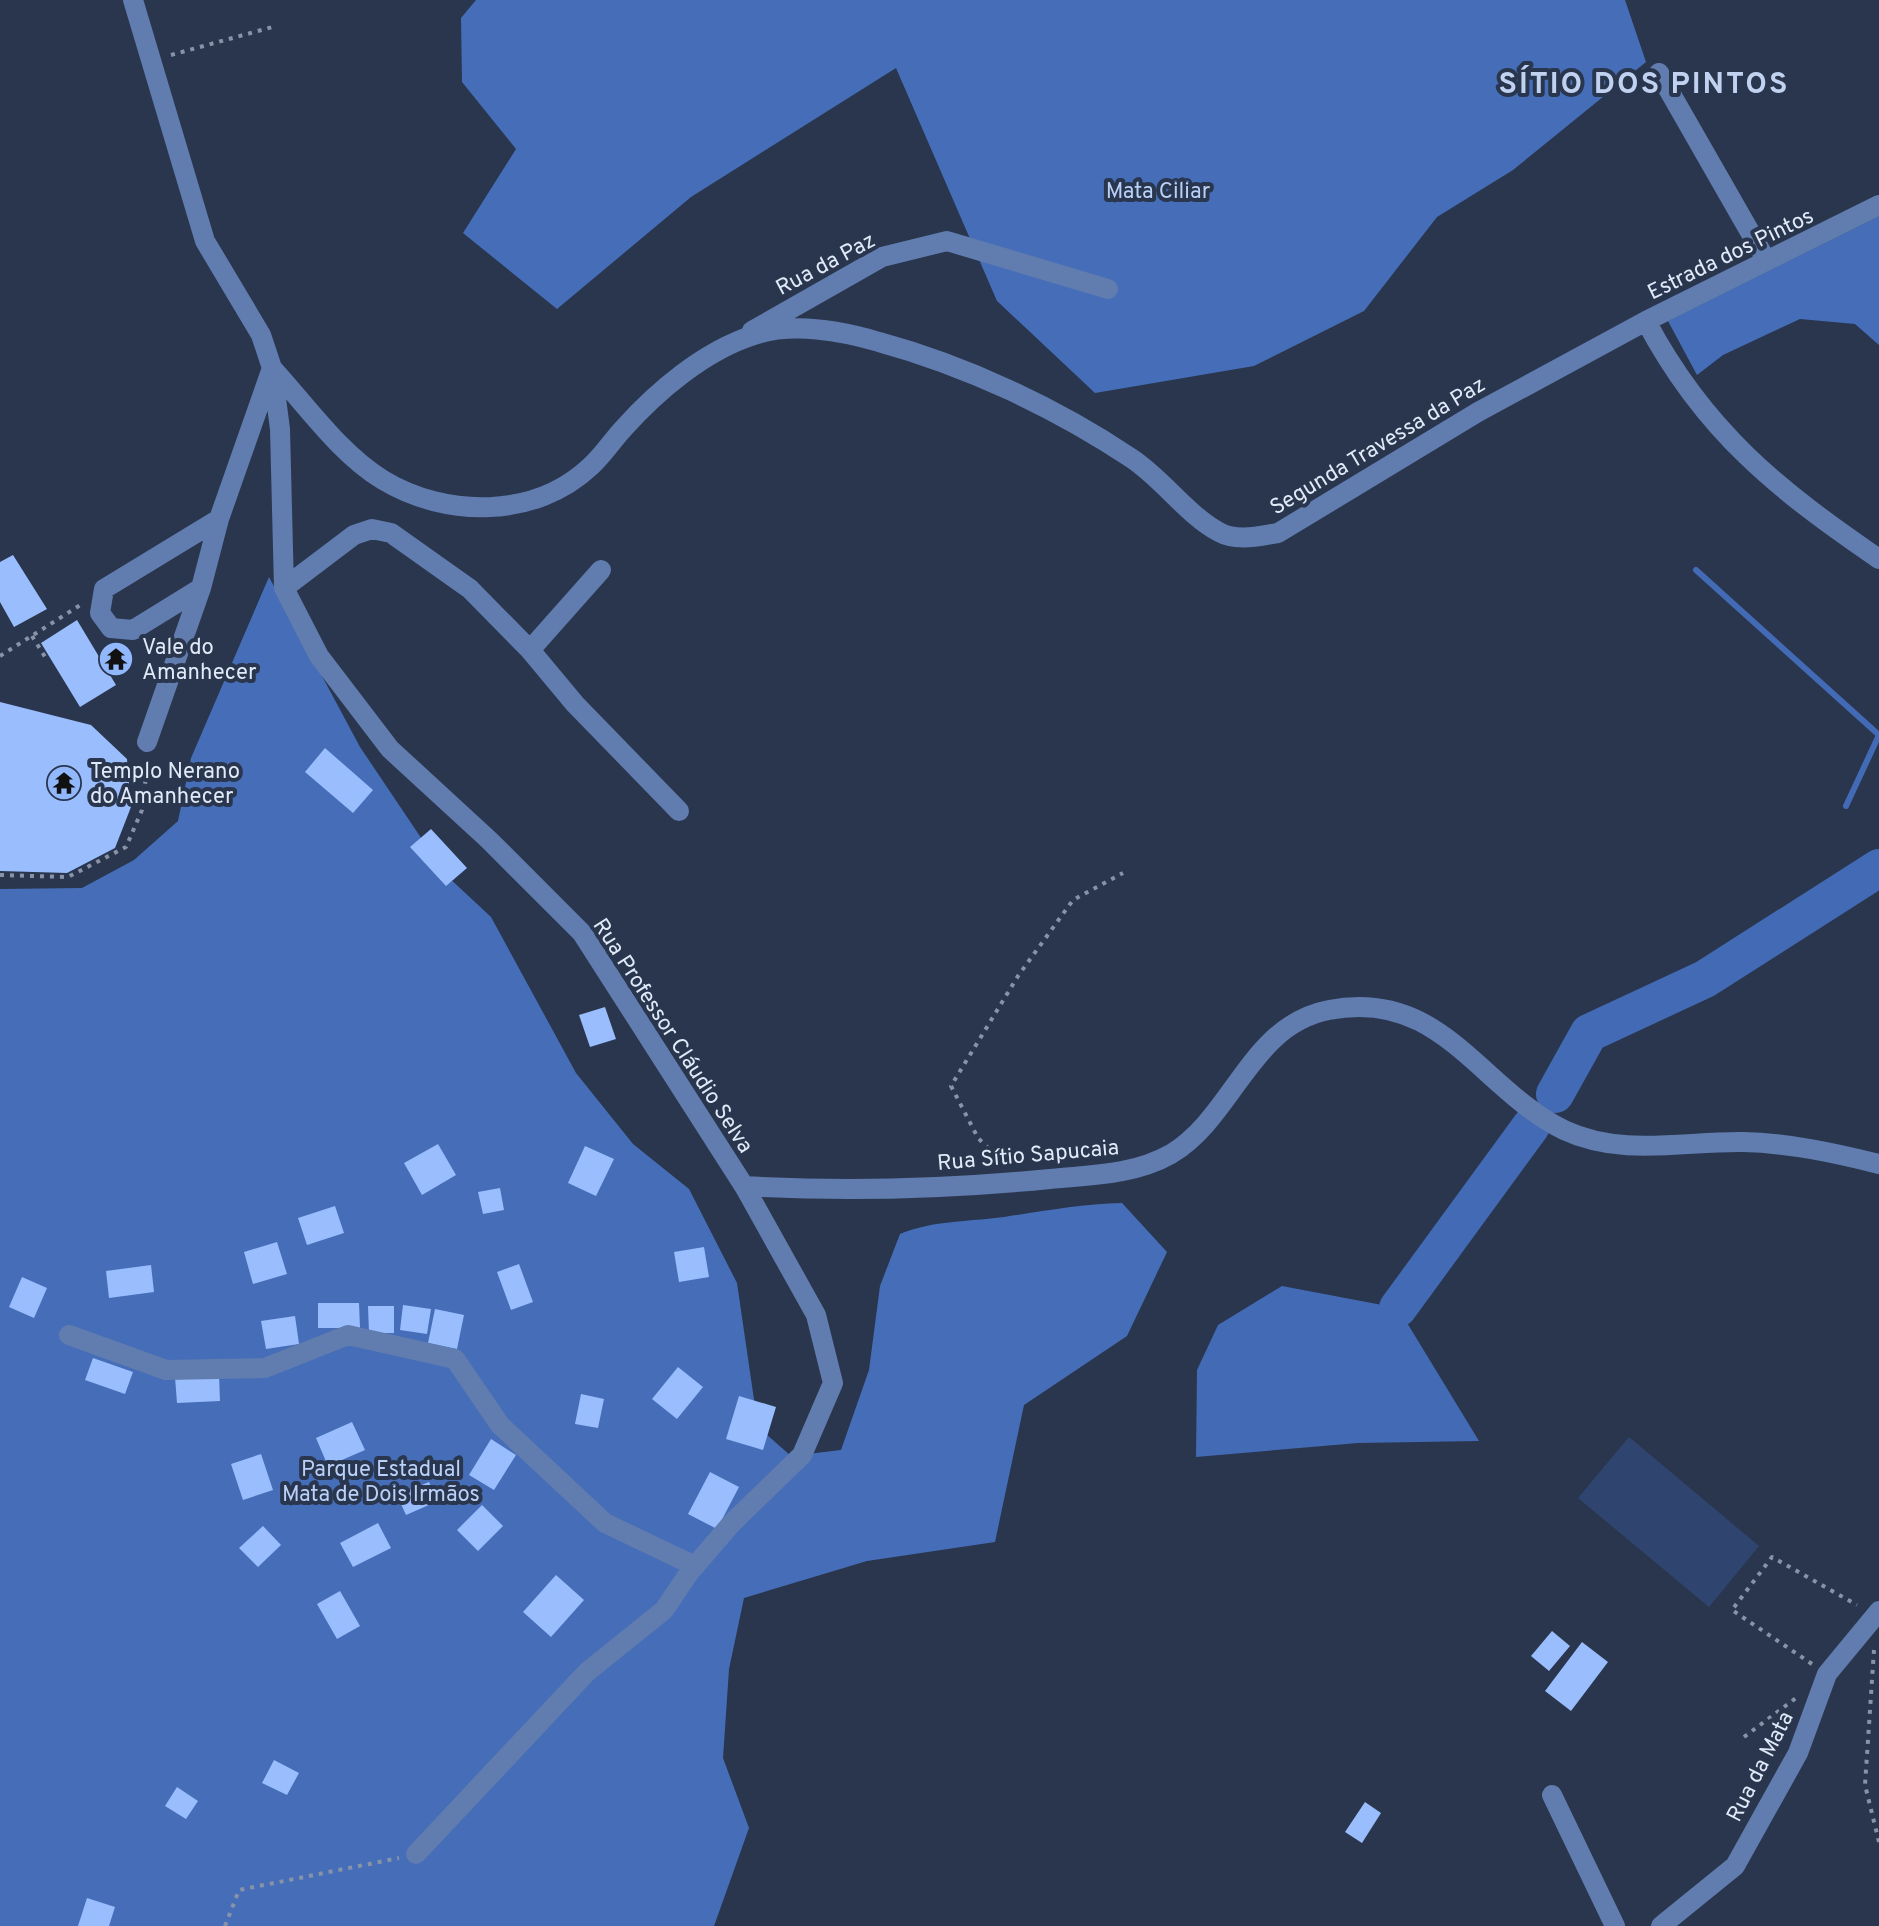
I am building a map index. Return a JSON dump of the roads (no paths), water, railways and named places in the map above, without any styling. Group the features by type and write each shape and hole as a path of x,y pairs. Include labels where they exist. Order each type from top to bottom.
{"street":[{"name":"Rua Professor Cláudio Selva","path":"133,0 205,241 261,335 272,368 280,429 284,588 319,656 390,749 489,840 582,933 744,1186 816,1315 833,1383 802,1455 731,1524 695,1566 664,1610 587,1672 416,1854"},
{"path":"1659,73 1766,260"},
{"name":"Estrada dos Pintos","path":"1879,205 1646,321 1671,369 1750,461 1810,512 1879,559"},
{"name":"Rua da Paz","path":"710,354 882,257 947,241 1108,289"},
{"name":"Segunda Travessa da Paz","path":"272,368 358,461 381,479 417,497 456,507 497,507 532,500 560,488 591,467 625,427 710,354 756,334 797,329 878,341 950,365 1033,403 1131,458 1221,533 1247,538 1278,533 1478,412 1646,321"},
{"path":"147,742 201,588 219,519 272,368"},
{"path":"201,588 133,630 111,628 100,613 104,589 219,519"},
{"path":"284,588 354,535 372,529 391,533 430,557 470,589 679,811"},
{"path":"530,650 601,570"},
{"name":"Rua Sítio Sapucaia","path":"744,1186 879,1190 1021,1182 1124,1172 1172,1153 1195,1135 1267,1043 1297,1020 1329,1010 1365,1006 1399,1012 1436,1028 1524,1106 1566,1131 1603,1142 1656,1148 1733,1142 1798,1147 1879,1164"},
{"path":"69,1335 166,1370 265,1368 348,1335 455,1359 500,1425 605,1523 695,1566"},
{"name":"Rua da Mata","path":"1661,1926 1735,1866 1798,1753 1827,1674 1878,1613"},
{"path":"1552,1795 1615,1926"}],"waterway":[{"path":"1696,570 1879,735"},
{"path":"1846,806 1879,735"},
{"path":"1555,1094 1589,1033 1705,979 1879,868"},
{"path":"1398,1308 1531,1126"}],"place":[{"name":"Vale do Amanhecer","path":"116,659"},
{"name":"Templo Nerano do Amanhecer","path":"64,783"}],"district":[{"name":"SÍTIO DOS PINTOS","path":"1644,83"}],"park label":[{"name":"Mata Ciliar","path":"1158,190"},
{"name":"Parque Estadual Mata de Dois Irmãos","path":"381,1480"}]}
